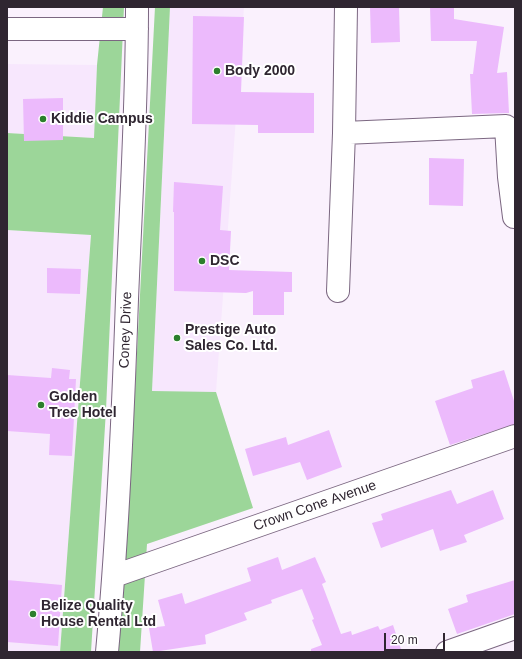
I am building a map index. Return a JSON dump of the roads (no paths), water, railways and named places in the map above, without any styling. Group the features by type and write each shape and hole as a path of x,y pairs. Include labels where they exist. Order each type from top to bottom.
{"street":[{"name":"Coney Drive","path":"107,652 114,576 126,331 136,83 137,7"},
{"path":"338,291 344,133 346,7"},
{"path":"7,29 137,29"},
{"path":"344,133 506,126 509,177 514,217"},
{"name":"Crown Cone Avenue","path":"114,576 515,436"},
{"path":"447,652 515,628"}],"place":[{"name":"Body 2000","path":"217,71"},
{"name":"Kiddie Campus","path":"43,119"},
{"name":"DSC","path":"202,261"},
{"name":"Prestige Auto Sales Co. Ltd.","path":"177,338"},
{"name":"Golden Tree Hotel","path":"41,405"},
{"name":"Belize Quality House Rental Ltd","path":"33,614"}]}
